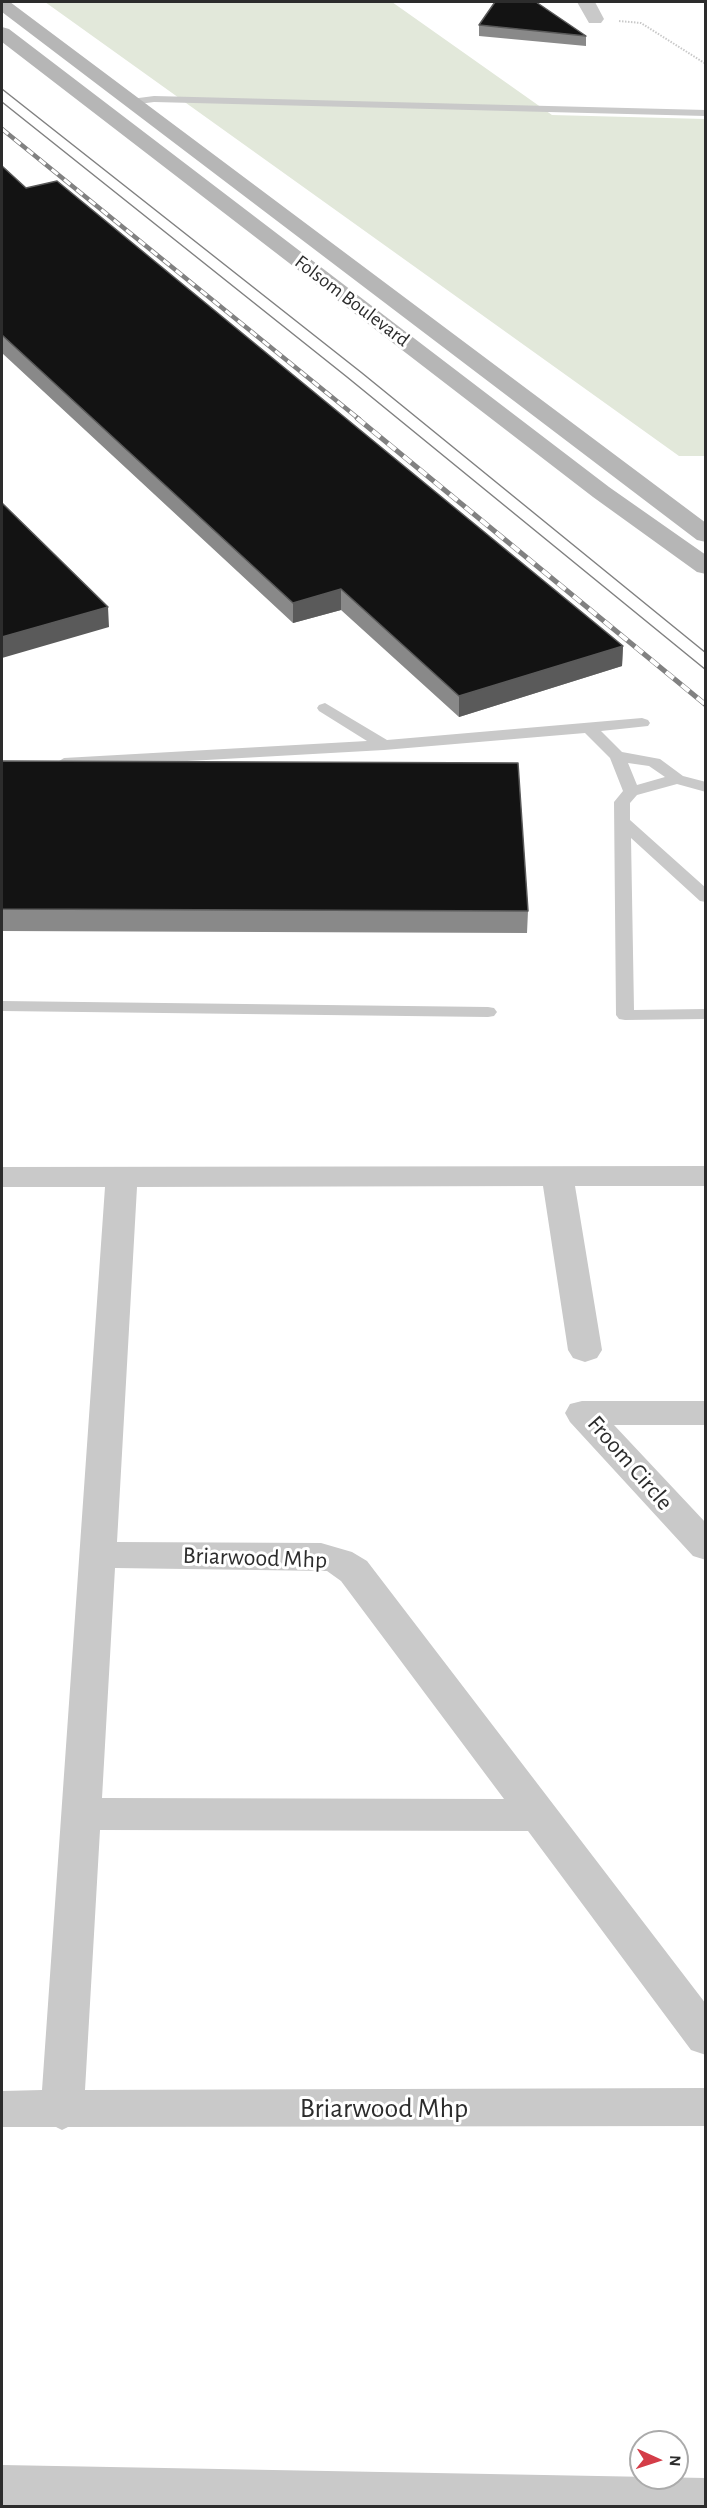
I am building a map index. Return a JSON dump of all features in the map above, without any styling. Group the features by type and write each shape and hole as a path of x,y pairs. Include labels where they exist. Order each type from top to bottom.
{"main road":[{"name":"Folsom Boulevard","path":"2,4 705,535"},
{"name":"Folsom Boulevard","path":"2,33 601,492 705,567"},
{"path":"29,54 61,64 112,101 131,102"}],"street":[{"path":"586,2 592,9 595,19"},
{"path":"557,1176 585,1350"},
{"path":"2,1177 705,1176"},
{"path":"62,2111 122,1177"},
{"name":"Froom Circle","path":"705,1413 582,1413 705,1547"},
{"name":"Briarwood Mhp","path":"98,1555 321,1556 339,1561 354,1571 705,2037"},
{"path":"82,1814 538,1815"},
{"name":"Briarwood Mhp","path":"2,2109 62,2111 705,2107"},
{"path":"2,2488 705,2500"}],"lane":[{"path":"131,102 154,99 705,112"},
{"path":"325,708 384,745"},
{"path":"49,764 384,745 642,723"},
{"path":"589,728 617,756 632,792"},
{"path":"617,756 654,762 677,779 705,787"},
{"path":"677,779 632,792 622,802 626,1015 705,1014"},
{"path":"623,822 705,897"},
{"path":"2,1006 488,1012"}],"path":[{"path":"595,19 641,23 705,64"}],"shaded area":[{"path":"45,2 392,2 552,115 705,119 705,456 679,456"}],"building":[{"path":"495,2 536,2 586,36 479,25"},
{"path":"2,166 26,188 57,181 623,646 459,696 341,589 293,603 2,335"},
{"path":"2,503 108,607 2,637"},
{"path":"2,761 518,763 528,911 2,909"}],"tram line":[{"path":"2,89 362,373 706,653"},
{"path":"2,102 347,377 706,670"}],"railway":[{"path":"2,129 359,419"},
{"path":"357,418 706,705"}]}
